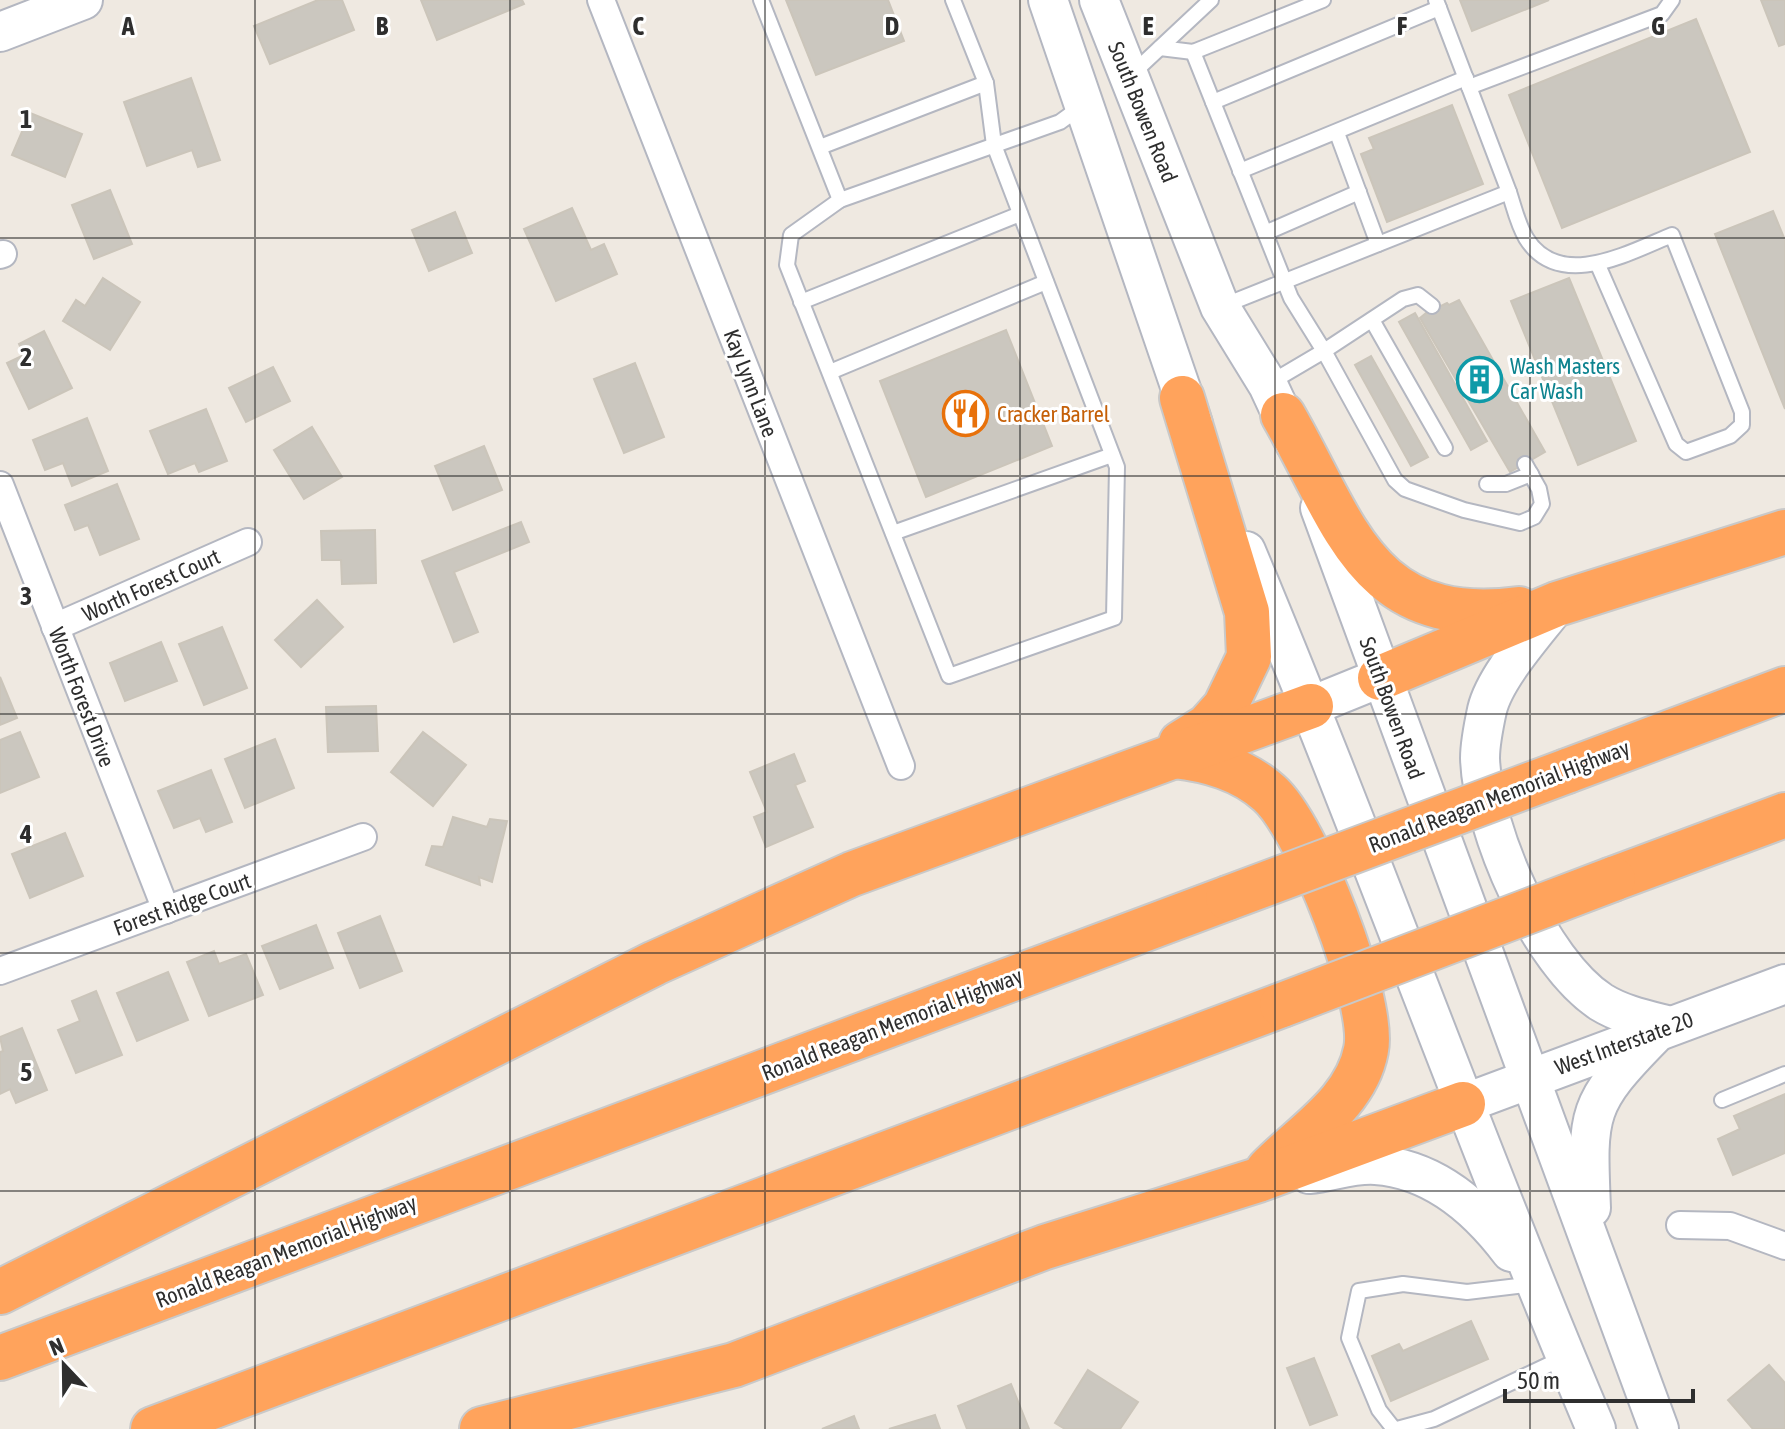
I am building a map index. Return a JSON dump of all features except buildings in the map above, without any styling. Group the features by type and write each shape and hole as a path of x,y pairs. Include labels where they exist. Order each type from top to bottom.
{"highway":[{"path":"1114,777 1208,726 1235,691 1249,657 1247,612 1182,398"},
{"path":"1276,400 1354,545 1372,570 1412,597 1458,611 1491,612 1557,604"},
{"path":"1380,678 1557,604 1785,532"},
{"name":"Ronald Reagan Memorial Highway","path":"0,1358 1785,689"},
{"path":"0,1292 655,963 852,874 1311,706"},
{"path":"1174,756 1204,759 1234,770 1268,792 1284,808 1310,853 1346,950 1369,1025 1366,1051 1355,1084 1343,1102 1299,1139 1258,1180"},
{"path":"153,1429 1785,815"},
{"path":"482,1429 734,1365 1045,1247 1258,1180 1463,1104"}],"main road":[{"path":"0,32 83,0"},
{"path":"1048,0 1182,398 1311,706 1463,1104 1596,1429"},
{"name":"South Bowen Road","path":"1099,0 1220,307 1276,400 1593,1243 1659,1429"},
{"path":"1085,103 1129,77"},
{"path":"1557,604 1505,674 1487,707 1480,758 1492,829 1512,879 1551,948 1600,1002 1665,1028 1609,1083 1595,1106 1588,1144 1593,1243"},
{"path":"1311,706 1380,678"},
{"name":"West Interstate 20","path":"1463,1104 1785,984"},
{"path":"1258,1180 1374,1164 1450,1188 1494,1230 1535,1284"}],"street":[{"name":"Kay Lynn Lane","path":"601,0 901,766"},
{"name":"Worth Forest Drive","path":"0,485 166,910"},
{"name":"Worth Forest Court","path":"55,627 248,542"},
{"name":"Forest Ridge Court","path":"0,971 363,837"},
{"path":"1680,1225 1730,1226 1785,1246"}],"lane":[{"path":"761,0 840,200"},
{"path":"953,0 986,83 994,145 1117,467 1114,618 949,676 787,265 791,235 840,200 994,145 1063,120 1085,103"},
{"path":"1129,77 1211,0"},
{"path":"1160,48 1193,52 1323,0"},
{"path":"1240,171 1467,83 1662,14 1672,0"},
{"path":"1213,102 1437,4 1527,239 1544,257 1570,264 1598,265 1672,235 1742,412 1742,425 1730,436 1686,452 1676,444 1598,265"},
{"path":"1193,52 1285,281 1395,480 1405,489 1464,510 1520,523 1534,517 1542,504 1528,469 1506,484 1487,484"},
{"path":"820,147 986,83"},
{"path":"1337,133 1378,244"},
{"path":"1265,233 1359,192"},
{"path":"1220,307 1509,192"},
{"path":"801,302 1020,214"},
{"path":"830,372 1046,282"},
{"path":"1276,400 1324,351 1372,320 1412,296 1424,297 1432,306"},
{"path":"1372,320 1445,448"},
{"path":"893,533 1112,455"},
{"path":"1722,1100 1785,1074"},
{"path":"1535,1284 1467,1292 1403,1284 1359,1291 1349,1338 1379,1410 1396,1429 1434,1419 1566,1357"}],"place":[{"name":"Wash Masters Car Wash","path":"1479,379"},
{"name":"Cracker Barrel","path":"966,414"}]}
